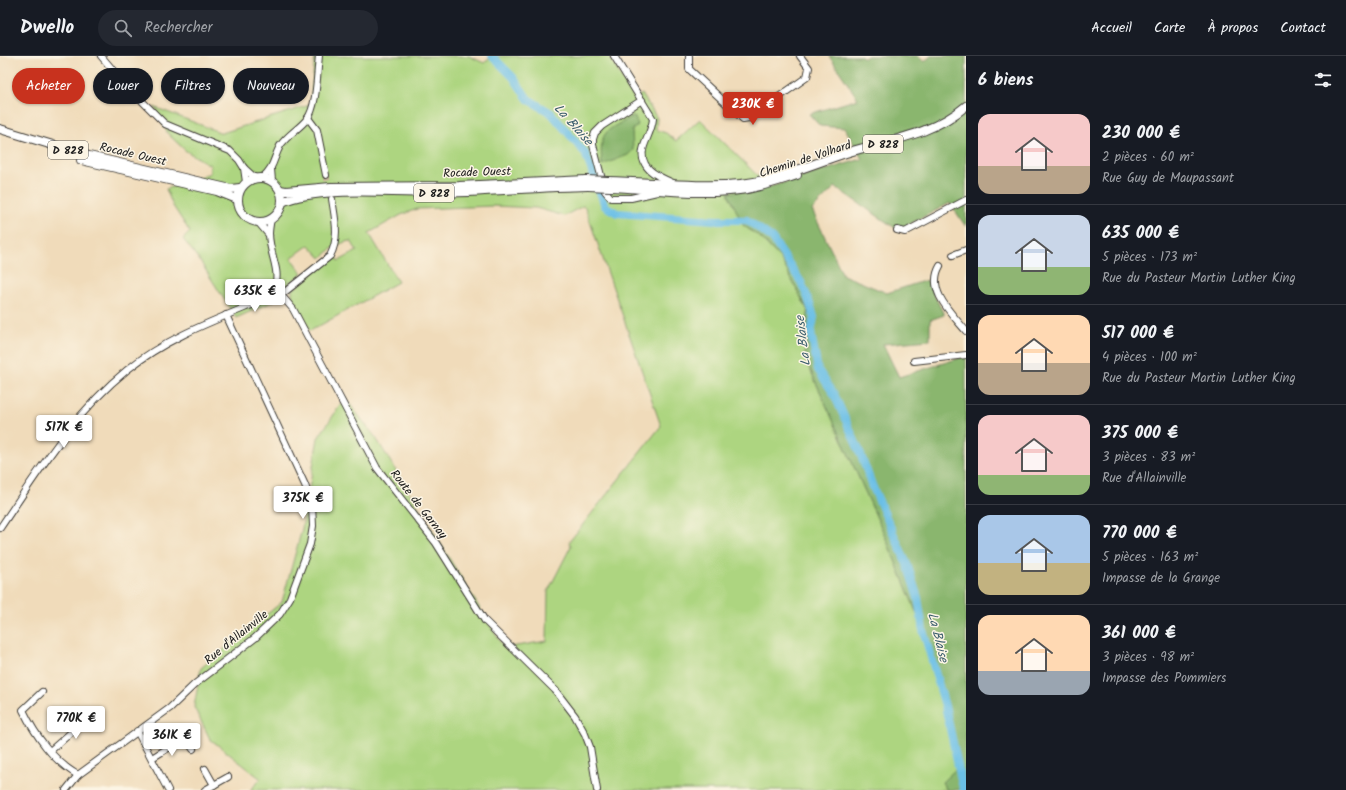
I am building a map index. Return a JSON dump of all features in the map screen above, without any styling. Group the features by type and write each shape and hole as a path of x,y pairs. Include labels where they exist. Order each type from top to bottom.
{"main road":[{"name":"Chemin de Volhard","path":"676,184 742,184 768,178 846,153 916,134 938,125 966,106"},
{"name":"Chemin de Volhard","path":"667,190 714,192 761,186 840,160 923,137 945,126 966,112"},
{"name":"Rocade Ouest","path":"0,129 111,162 231,189 240,188"},
{"name":"Rocade Ouest","path":"0,134 88,162 204,188 228,194 237,199"},
{"path":"259,178 272,182 280,190 282,202 278,212 271,219 258,222 245,216 239,209 237,199 240,188 246,182 259,178"},
{"name":"Rocade Ouest","path":"280,190 286,191 331,187 587,183 676,184"},
{"name":"Rocade Ouest","path":"282,202 300,196 332,193 468,192 587,183"},
{"name":"Rocade Ouest","path":"609,184 667,190"}],"street":[{"path":"101,56 124,83 165,124 230,151 239,160 244,168 246,182"},
{"path":"272,182 271,169 280,146 286,138 308,118 313,103 319,56"},
{"path":"614,56 653,119 642,154 645,165 656,176 676,184"},
{"path":"689,56 689,69 743,119 749,118 807,77 809,68 800,56"},
{"path":"642,100 602,126 593,139 593,145 607,195 616,200 667,190"},
{"path":"308,118 317,130 326,175"},
{"path":"244,168 259,178 271,169"},
{"path":"281,295 330,256 336,239 337,228 332,199"},
{"path":"898,230 905,232 966,200"},
{"path":"0,528 61,438 128,369 159,348 190,330 254,304 263,299 271,291 274,286 277,270 269,235 271,219"},
{"path":"258,222 269,235"},
{"path":"953,255 966,250"},
{"path":"940,266 936,274 935,283 937,292 951,313 966,331"},
{"name":"Route de Garnay","path":"271,291 281,295 293,309 377,468 436,543 484,621 556,690 575,716 590,747 598,790"},
{"name":"Rue d'Allainville","path":"66,790 78,775 170,708 195,684 273,623 290,598 310,544 313,526 312,506 306,485 226,316"},
{"path":"914,361 966,355"},
{"path":"42,692 23,710 39,738 67,768 78,775"},
{"path":"50,751 75,729 71,724"},
{"path":"138,732 168,790"},
{"path":"152,758 181,740 189,743 193,749"},
{"path":"205,769 214,785"},
{"path":"205,790 228,777"}],"green space":[{"path":"315,56 469,56 484,63 492,56 609,56 634,98 642,94 657,118 656,130 666,133 676,141 700,119 769,187 743,225 761,238 781,259 808,311 805,358 882,529 920,621 945,706 957,769 942,782 947,790 250,790 261,779 210,739 194,707 201,668 282,602 302,529 318,438 345,398 376,438 504,648 547,641 548,591 571,546 569,542 661,426 585,207 583,206 564,216 536,208 493,206 417,209 401,215 369,233 398,282 310,331 292,299 292,290 335,255 339,261 357,251 351,241 335,247 321,258 309,245 291,258 302,273 282,290 274,301 236,318 200,261 183,239 190,232 173,206 166,189 210,173 210,165 186,151 168,134 154,107 222,133 310,105"},
{"path":"829,56 862,56 864,58 868,56 918,56 924,62 931,56 966,56 966,227 950,203 898,230 835,187 812,210 843,275 887,293 927,280 944,315 930,320 930,340 883,344 899,377 966,356 966,790 947,790 942,782 957,768 945,706 920,621 882,529 805,358 808,311 781,259 761,238 743,225 728,193 769,187 862,159 845,128 820,126 809,114 858,99"},
{"path":"634,116 638,125 632,130 633,150 628,155 602,165 602,145 603,138 606,133 616,125"}],"waterway":[{"name":"La Blaise","path":"492,56 513,77 528,99 551,113 585,153 605,206 617,213 715,220 747,220 772,238 801,282 814,317 811,333 818,370 834,394 859,450 872,485 907,564 918,598 923,630 945,706 964,790"}],"tunnel":[{"path":"326,175 330,191"}]}
